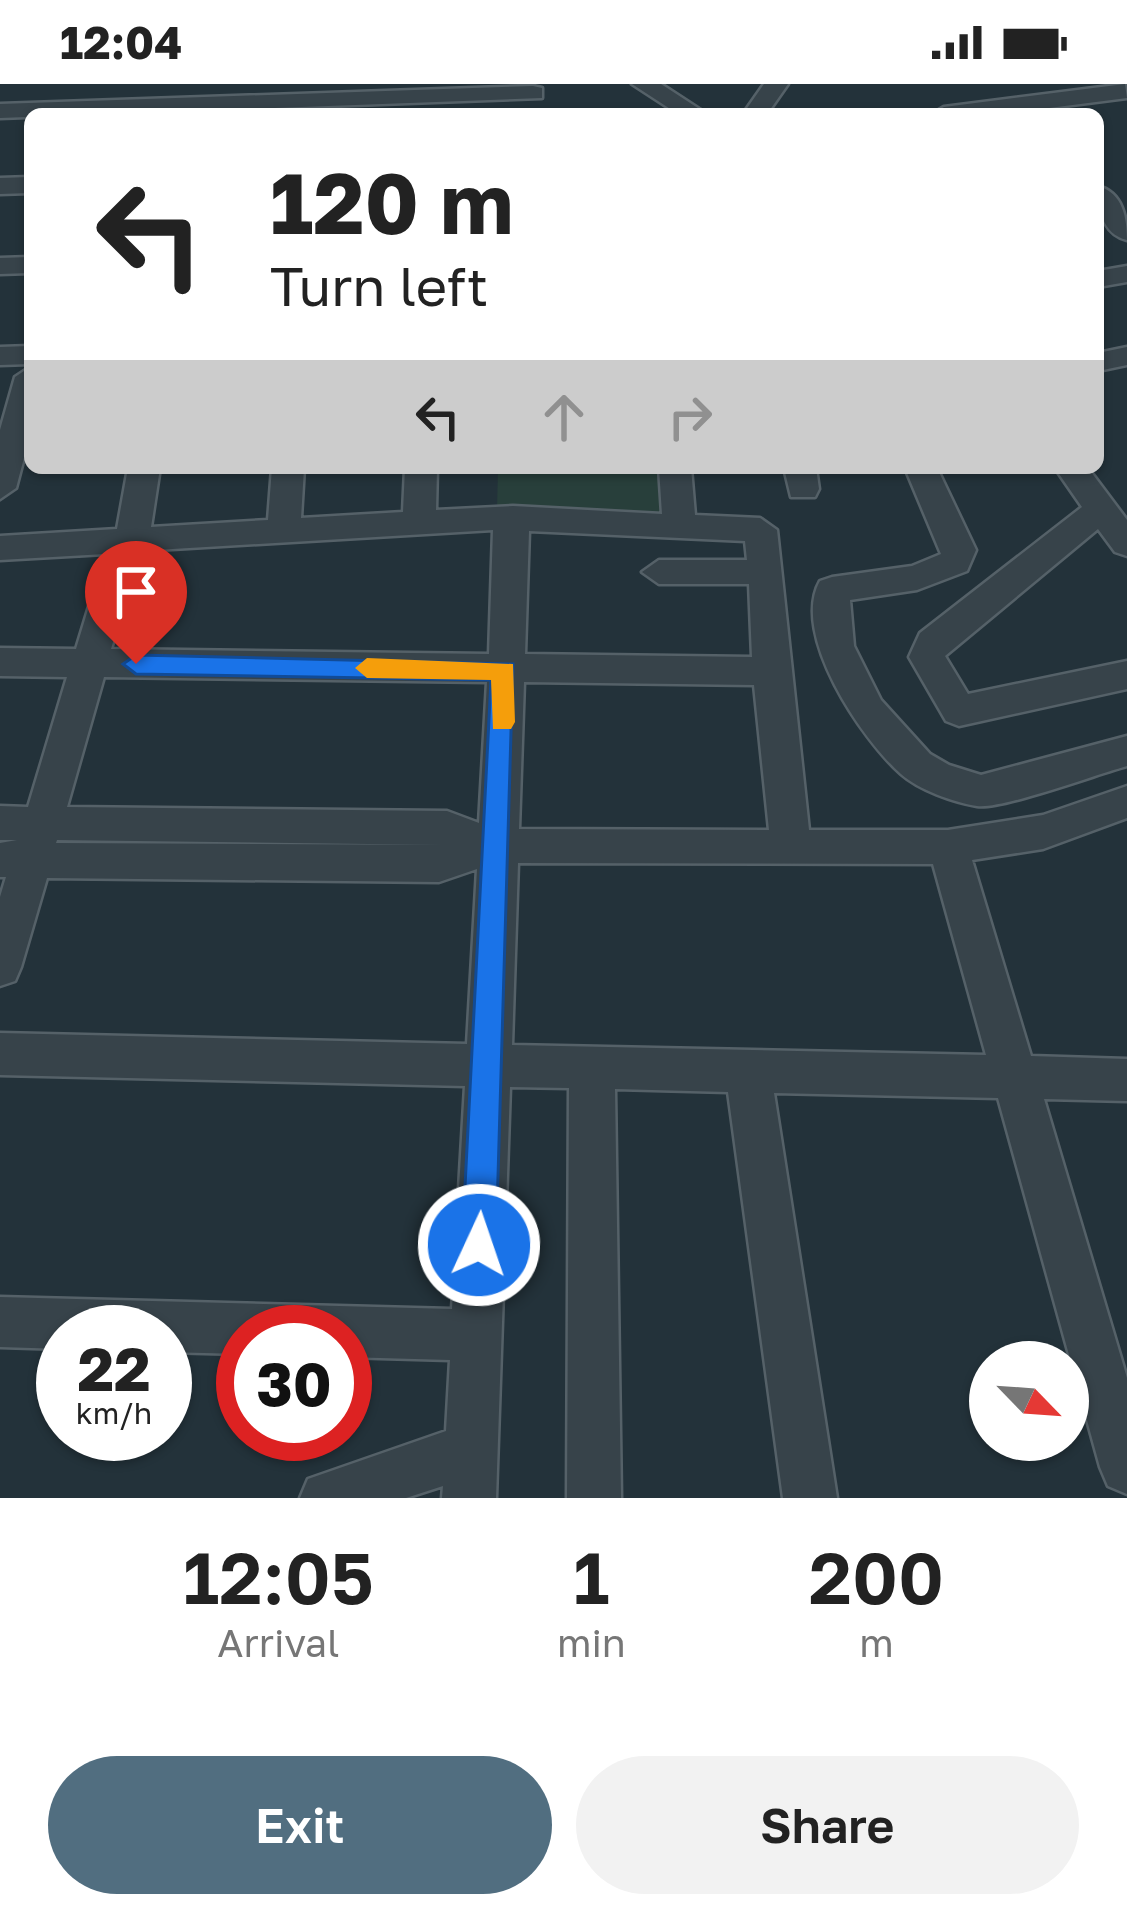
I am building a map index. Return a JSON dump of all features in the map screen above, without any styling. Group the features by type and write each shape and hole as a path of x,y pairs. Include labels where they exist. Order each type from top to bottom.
{"street":[{"path":"650,86 685,108"},
{"path":"198,108 411,91 524,103"},
{"path":"980,108 1112,93"},
{"path":"0,488 24,399"},
{"path":"0,967 25,848 90,663 129,538 143,474"},
{"path":"284,531 288,474"},
{"path":"419,523 421,474"},
{"path":"675,474 679,527"},
{"path":"924,474 958,550 955,562 916,578 832,590 836,646 868,710 916,764 981,791 1127,751"},
{"path":"1075,474 1127,544"},
{"path":"1101,509 933,644 927,657 959,711 1127,675"},
{"path":"0,548 513,518 760,530 791,845"},
{"path":"327,1498 471,1473 513,518"},
{"path":"659,572 766,572"},
{"path":"0,662 771,671"},
{"path":"0,823 25,848 439,865 496,846 948,847 1043,832 1127,802"},
{"path":"948,847 1127,1467"},
{"path":"0,1054 1127,1080"},
{"path":"592,1066 595,1498"},
{"path":"748,1070 810,1498"},
{"path":"0,1322 475,1335"}],"green space":[{"path":"498,474 663,474 666,511 652,517 497,509"}],"slow traffic":[{"path":"367,668 504,670 502,722"}],"route":[{"path":"136,664 504,670 479,1245"}]}
